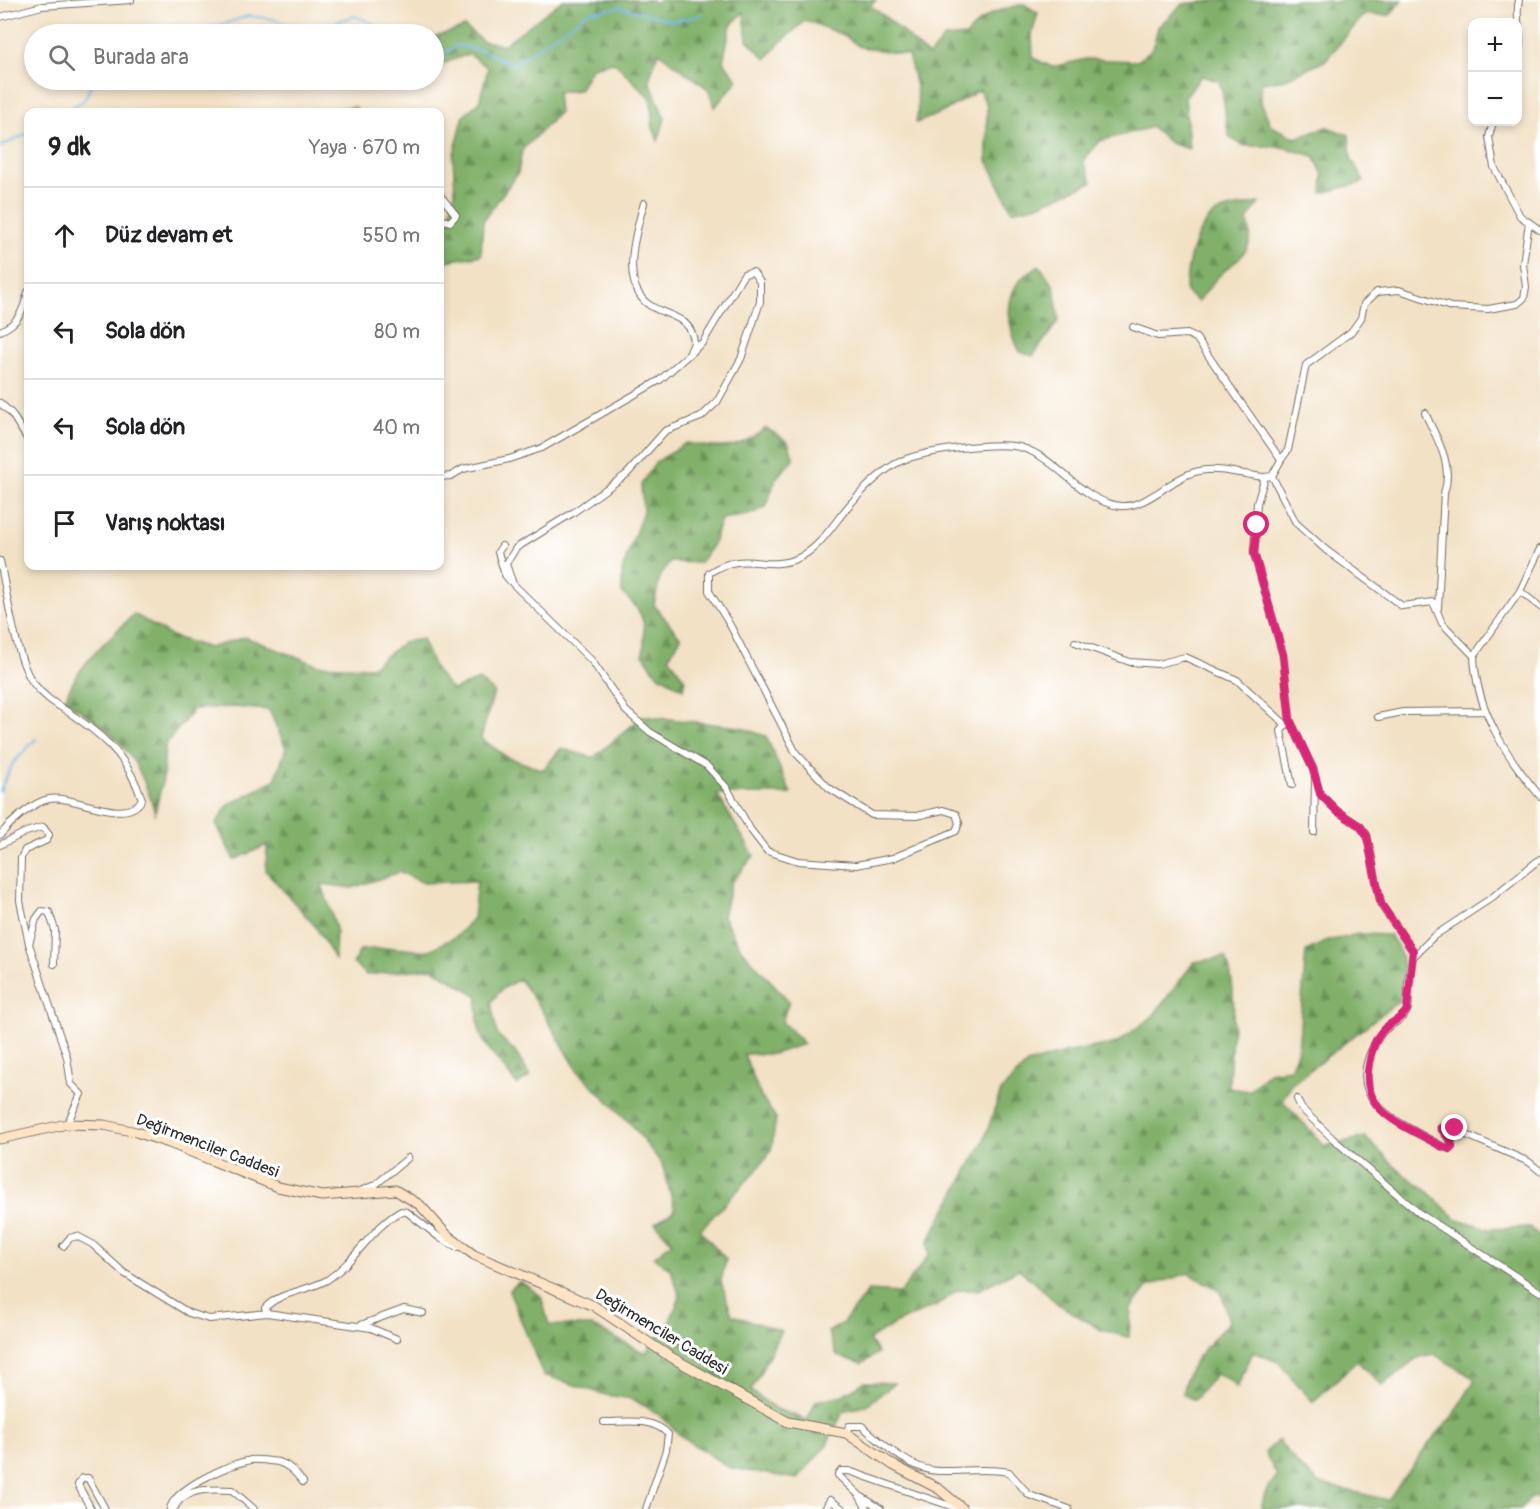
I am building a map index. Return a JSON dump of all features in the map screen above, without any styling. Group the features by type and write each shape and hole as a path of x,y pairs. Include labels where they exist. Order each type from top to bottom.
{"main road":[{"name":"Değirmenciler Caddesi","path":"0,1139 67,1124 105,1125 136,1132 278,1187 322,1196 395,1190 407,1195 420,1205 447,1235 474,1255 594,1306 669,1356 788,1422 846,1433 893,1465 939,1489 961,1509"}],"street":[{"path":"0,16 42,6 131,0"},
{"path":"1517,18 1516,9 1519,0"},
{"path":"1492,126 1489,137 1494,167 1520,216 1540,230"},
{"path":"444,200 456,215 456,218 450,222 444,220"},
{"path":"644,203 634,238 633,260 637,292 642,300 682,319 690,327 694,343 689,355"},
{"path":"1292,785 1281,731 1288,723 1283,655 1254,553 1257,503 1269,476 1288,450 1305,365 1351,332 1361,318 1364,304 1377,292 1387,289 1399,290 1451,307 1488,309 1517,304 1524,298 1526,286 1523,264 1529,222"},
{"path":"444,477 542,448 660,380 703,342 744,274 753,272 760,282 760,302 741,359 717,402 701,417 665,431 627,474 516,549 506,564 513,584"},
{"path":"0,331 13,326 19,319 24,304"},
{"path":"1132,327 1158,336 1187,334 1196,338 1281,460"},
{"path":"0,403 11,413 24,434"},
{"path":"1425,413 1448,469 1449,481 1444,493 1438,608 1442,622 1474,656"},
{"path":"502,546 498,552 500,561 513,584 592,661 626,711 650,732 707,766 727,788 750,829 767,851 798,861 856,865 893,858 956,831 959,823 956,814 943,810 916,816 872,815 829,788 796,753 730,626 709,591 709,573 722,565 738,560 783,563 797,559 809,551 854,500 904,460 952,449 1014,446 1034,453 1096,498 1120,506 1139,502 1190,474 1207,470 1269,476"},
{"path":"1269,476 1296,523 1326,550 1402,606 1433,602 1438,608"},
{"path":"1540,549 1520,591 1474,656 1475,673 1484,711 1514,764 1540,796"},
{"path":"0,561 22,666 33,684 50,701 77,717 118,751 142,799 139,805 132,809 110,811 68,799 48,799 31,808 0,835"},
{"path":"1520,591 1540,607"},
{"path":"1075,642 1130,662 1158,664 1185,657 1237,680 1288,723 1316,776 1320,794 1337,811 1360,826 1367,836 1381,904 1413,951 1407,1010 1402,1017 1383,1030 1372,1048 1366,1077 1368,1094 1378,1110 1441,1146 1450,1149 1452,1147 1451,1141 1441,1128 1446,1126 1528,1162 1540,1171"},
{"path":"1378,717 1403,712 1484,711"},
{"path":"1314,832 1316,776"},
{"path":"0,845 26,832 43,827 49,835 47,840 25,850 21,858 20,902 29,944 67,1057 71,1084 81,1094 67,1124"},
{"path":"1413,957 1434,936 1490,899 1540,860"},
{"path":"29,944 36,919 42,911 49,912 55,930 54,964"},
{"path":"1297,1100 1301,1108 1332,1138 1419,1213 1540,1292"},
{"path":"356,1192 375,1185 408,1158"},
{"path":"267,1314 265,1308 271,1300 310,1289 328,1279 351,1260 372,1235 401,1211 407,1212 440,1238 474,1255"},
{"path":"63,1246 70,1238 77,1236 92,1244 124,1273 189,1313 209,1319 267,1314 371,1328 397,1339"},
{"path":"355,1327 404,1309 423,1313"},
{"path":"604,1422 645,1422 660,1426 668,1434 666,1450 646,1509"},
{"path":"846,1433 849,1426 862,1426 886,1447 910,1462 935,1471 981,1468 1009,1472 1029,1495 1070,1509"},
{"path":"170,1509 184,1491 206,1478 231,1466 253,1460 280,1463 293,1470 303,1482"},
{"path":"881,1509 859,1495 838,1475 840,1471 849,1471 961,1509"},
{"path":"92,1509 81,1494 78,1485 86,1478 105,1509"},
{"path":"174,1509 183,1498 202,1489 232,1490 254,1509"},
{"path":"859,1495 867,1509"},
{"path":"825,1509 830,1500 843,1509"}],"green space":[{"path":"563,0 652,0 655,3 659,0 876,0 870,6 886,17 929,56 944,38 966,36 992,14 1024,4 1038,13 1032,34 1033,58 1052,67 1086,59 1138,61 1153,48 1158,27 1183,4 1223,0 1328,0 1333,3 1341,0 1402,0 1390,15 1364,15 1325,61 1285,79 1261,83 1261,102 1271,126 1296,138 1327,127 1349,135 1351,158 1364,182 1322,193 1323,175 1314,156 1282,147 1245,146 1230,138 1219,81 1201,76 1185,97 1189,149 1170,143 1152,127 1100,141 1083,161 1092,182 1038,205 1012,211 987,160 987,105 979,90 943,112 916,123 917,97 908,55 860,47 845,36 806,20 766,59 747,40 744,12 731,25 723,61 738,80 715,107 708,89 658,52 649,80 665,119 658,141 652,125 651,99 614,62 592,67 579,90 557,92 559,113 522,150 518,173 483,221 481,255 444,261 444,236 455,192 453,157 464,115 479,102 488,68 469,54 444,63 444,34 465,27 483,41 503,45"},
{"path":"1259,203 1247,220 1250,238 1246,251 1222,273 1198,302 1186,292 1186,283 1194,243 1204,225 1220,211"},
{"path":"1039,265 1054,286 1059,320 1033,356 1020,352 1013,335 1009,309 1013,292 1019,281"},
{"path":"766,428 788,442 794,459 776,478 766,507 749,515 721,519 713,544 700,563 670,562 660,576 654,605 681,638 669,657 685,680 683,689 656,673 643,654 643,620 636,607 622,593 622,571 643,511 641,485 656,462 686,443 709,447 728,447 746,441"},
{"path":"134,614 171,636 209,648 245,637 318,665 371,667 404,642 422,639 435,670 452,690 479,680 494,692 481,738 507,757 543,770 561,748 593,758 643,716 739,727 766,736 791,794 717,794 754,856 731,883 723,916 741,949 789,1001 782,1022 804,1044 773,1054 744,1054 761,1097 776,1118 771,1151 756,1171 700,1230 726,1259 721,1282 732,1315 781,1331 751,1391 776,1409 807,1420 816,1401 843,1395 864,1382 895,1383 867,1405 843,1412 827,1444 798,1479 730,1468 683,1438 659,1415 633,1399 606,1395 543,1375 509,1291 520,1281 541,1296 549,1325 591,1326 645,1353 669,1323 680,1297 671,1270 654,1257 672,1242 655,1223 675,1210 662,1164 631,1124 578,1071 539,1006 519,979 502,989 491,1002 497,1034 515,1052 530,1076 517,1085 481,1037 477,1013 478,996 432,968 366,975 353,963 360,950 392,948 428,951 457,936 473,918 477,881 424,883 400,872 352,888 322,884 336,928 335,959 315,926 266,871 267,845 234,860 216,824 228,805 275,780 286,748 269,710 232,707 194,709 165,745 163,779 155,813 141,775 123,746 98,723 65,700 85,664"},
{"path":"1359,934 1390,935 1402,958 1401,999 1292,1084 1282,1100 1325,1146 1365,1137 1403,1174 1424,1188 1455,1218 1489,1229 1529,1227 1540,1236 1540,1499 1532,1497 1521,1509 1261,1509 1265,1493 1277,1476 1265,1453 1278,1440 1300,1467 1321,1484 1388,1500 1433,1438 1453,1417 1475,1379 1434,1354 1420,1357 1382,1385 1357,1361 1313,1402 1278,1362 1253,1352 1237,1388 1228,1379 1216,1374 1194,1400 1183,1394 1188,1374 1199,1355 1229,1322 1221,1291 1188,1273 1147,1287 1131,1308 1129,1337 1101,1330 1058,1304 1019,1269 978,1290 958,1290 937,1305 894,1324 869,1340 878,1353 862,1364 837,1356 828,1332 843,1323 868,1291 900,1293 929,1255 928,1242 984,1140 1001,1091 1027,1064 1064,1053 1117,1043 1153,1016 1194,962 1226,957 1234,1005 1229,1088 1249,1091 1269,1072 1290,1069 1298,1050 1306,951 1328,941"}],"waterway":[{"path":"444,54 458,45 483,51 513,65 589,12 620,7 673,21 703,15"},
{"path":"224,24 248,16 272,19 287,24"},
{"path":"330,24 355,16 373,24"},
{"path":"72,108 85,99 89,90"},
{"path":"0,147 24,135"},
{"path":"0,791 13,763 36,739"}],"route":[{"path":"1257,525 1254,553 1283,655 1290,720 1313,769 1320,794 1337,811 1360,826 1367,836 1372,851 1374,877 1381,904 1396,930 1413,951 1407,1010 1402,1017 1383,1030 1372,1048 1366,1077 1368,1094 1378,1110 1441,1146 1450,1149 1452,1147 1451,1141 1441,1128 1446,1126 1455,1128"}]}
